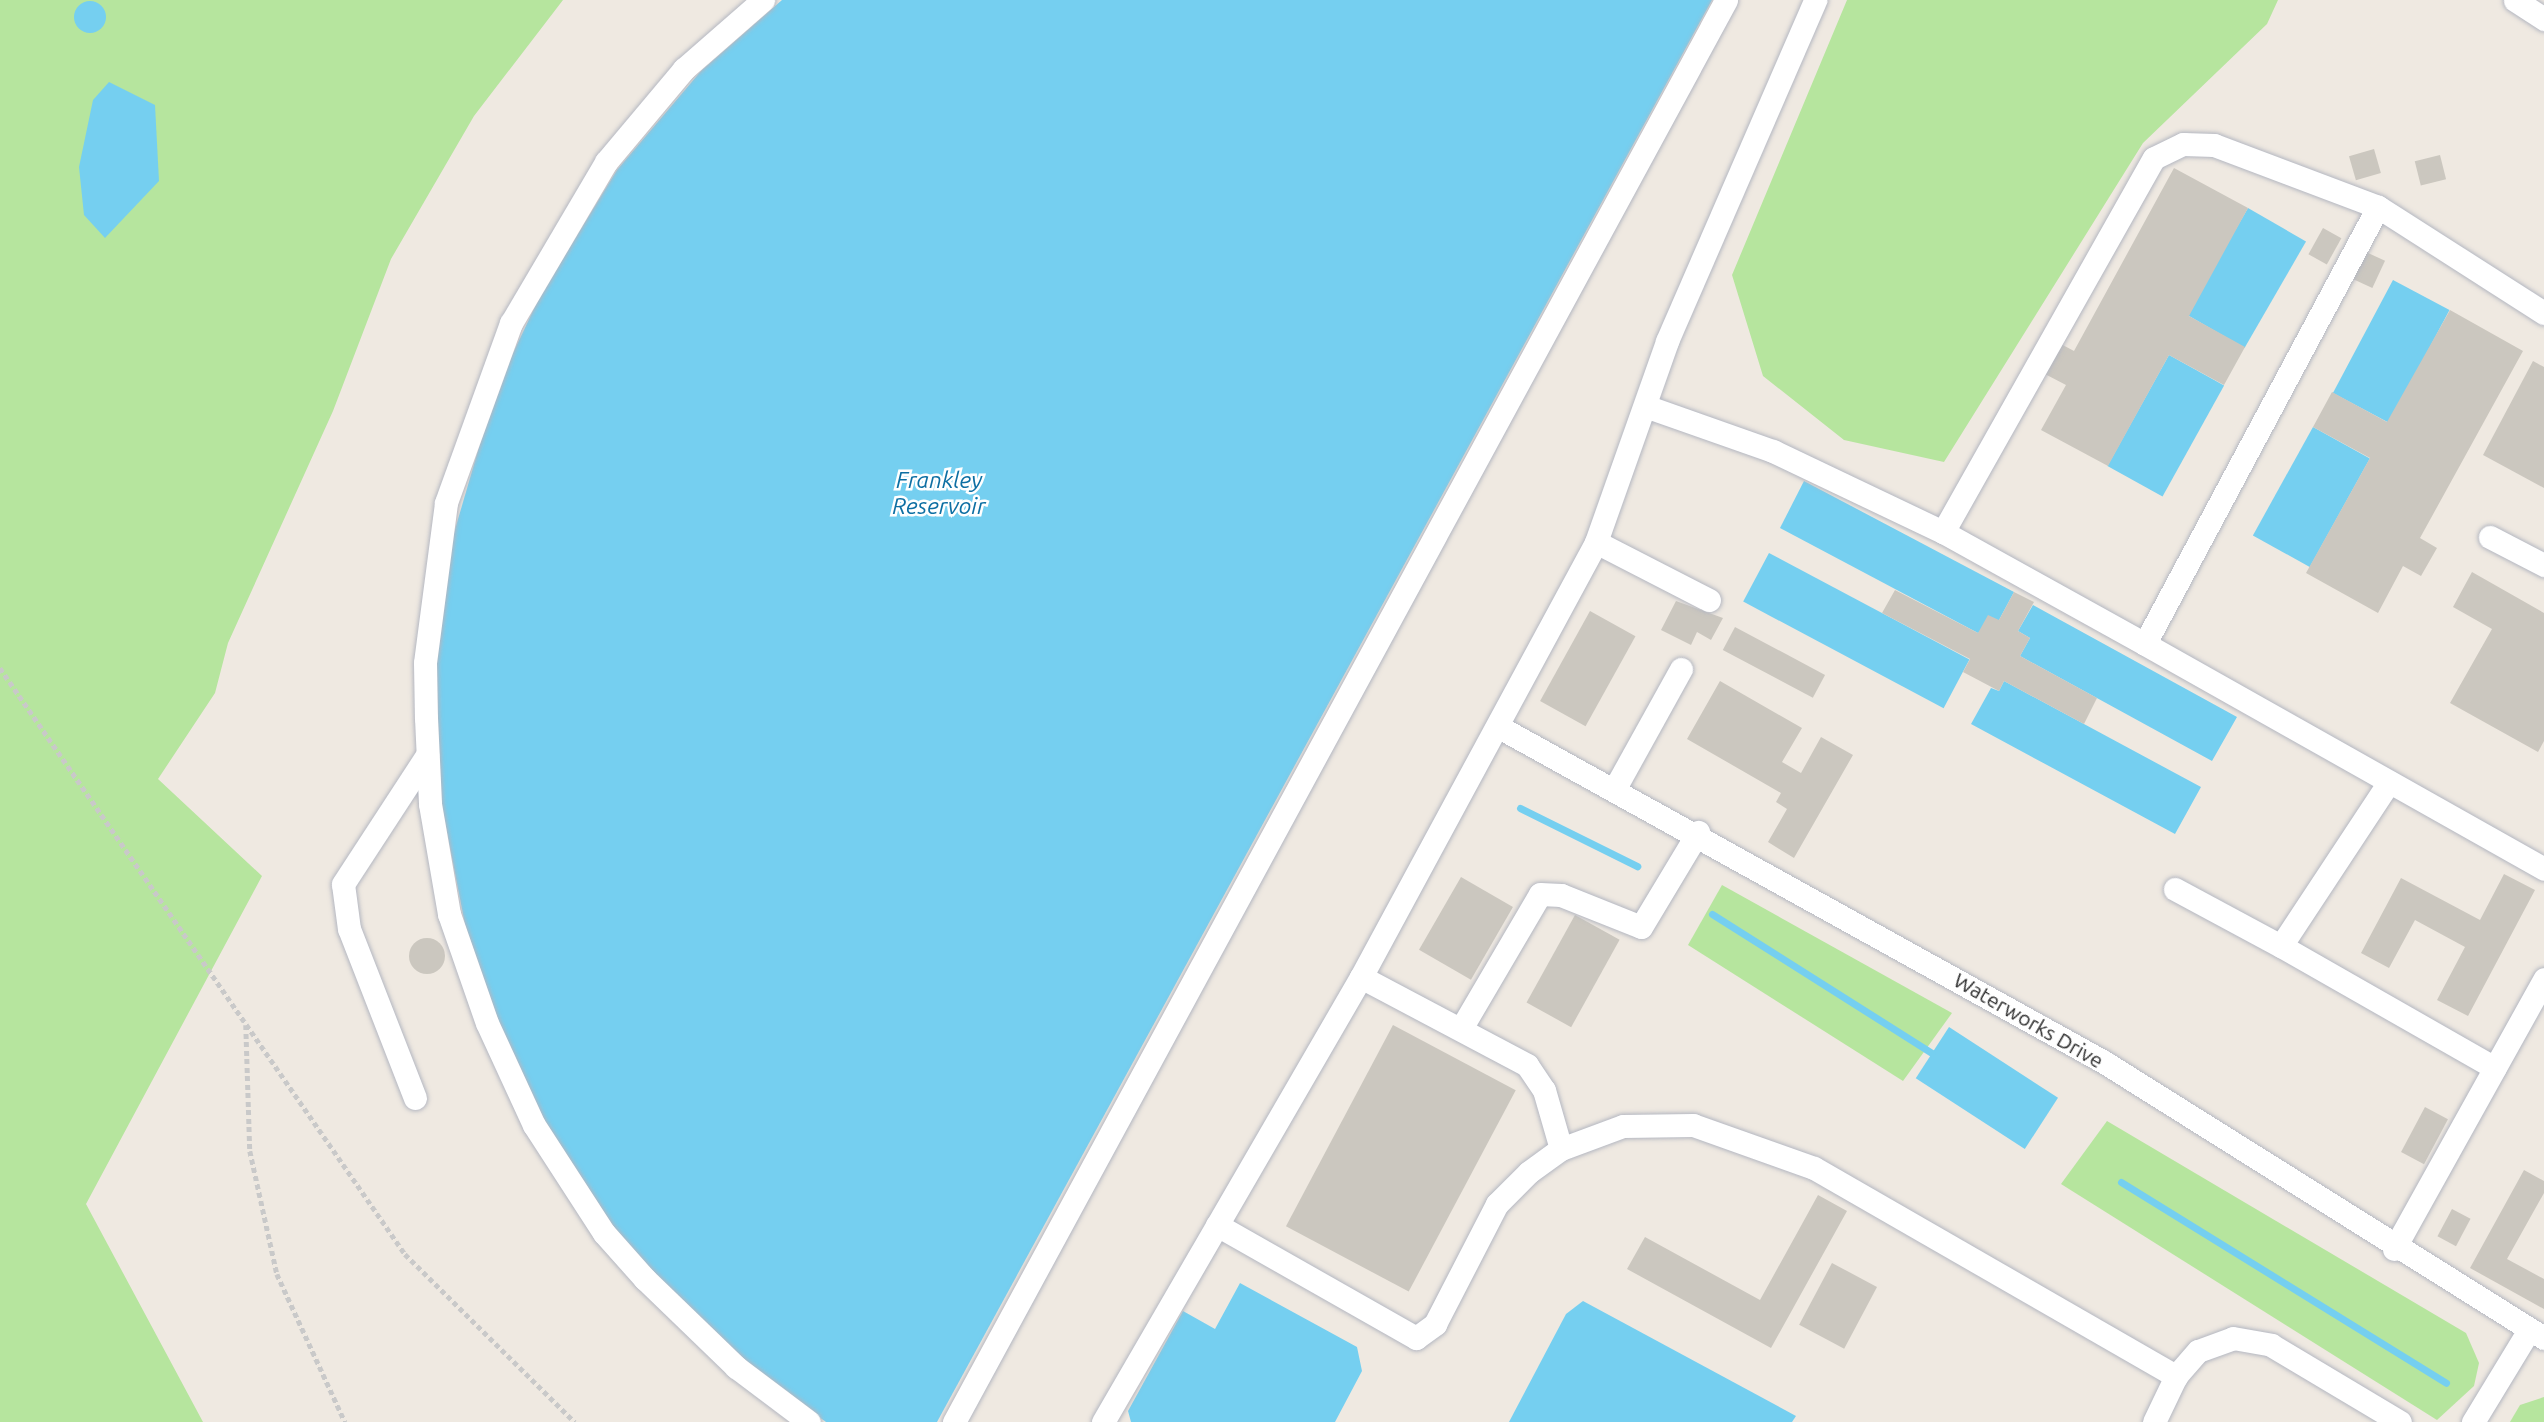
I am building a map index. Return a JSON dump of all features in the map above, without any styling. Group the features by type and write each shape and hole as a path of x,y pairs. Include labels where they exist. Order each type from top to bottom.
{"lane":[{"path":"763,0 684,69 606,162 511,323 446,503 425,663 427,755 449,914 487,1023 534,1125 604,1233 645,1279 736,1367 808,1422"},
{"path":"954,1422 1726,0"},
{"path":"1103,1422 1362,977 1499,727 1596,542 1645,406 1815,0"},
{"path":"2515,0 2544,19"},
{"path":"1943,532 2154,158 2183,144 2214,145 2378,207 2544,313"},
{"path":"2145,644 2378,207"},
{"path":"1645,406 1773,451 1943,532 2544,869"},
{"path":"2490,537 2544,565"},
{"path":"1596,542 1709,600"},
{"path":"1615,788 1681,669"},
{"name":"Waterworks Drive","path":"1499,727 1698,832 2104,1062 2394,1249 2536,1334"},
{"path":"415,1098 349,929 343,884 427,755"},
{"path":"2281,946 2389,782"},
{"path":"1462,1027 1540,894 1561,895 1641,927 1698,832"},
{"path":"2175,889 2495,1068"},
{"path":"1362,977 1462,1027 1527,1065 1544,1090 1561,1149"},
{"path":"2394,1249 2544,979"},
{"path":"1217,1225 1416,1338 1436,1324 1508,1189 1561,1149 1623,1126 1693,1125 1739,1136 1814,1168 2176,1376"},
{"path":"2473,1422 2536,1334"},
{"path":"2154,1422 2176,1376 2198,1351 2233,1338 2271,1345 2400,1422"}],"path":[{"path":"0,668 405,1254 575,1422"},
{"path":"246,1024 250,1151 277,1274 345,1422"}],"green space":[{"path":"0,0 563,0 474,116 391,259 333,411 228,643 215,693 158,779 262,876 86,1204 203,1422 0,1422"},
{"path":"1847,0 2278,0 2267,24 2143,143 1944,462 1844,440 1763,376 1732,275"},
{"path":"1722,885 1952,1013 1903,1081 1688,945"},
{"path":"2107,1121 2466,1333 2479,1363 2474,1386 2437,1420 2061,1184"},
{"path":"2544,1397 2544,1422 2510,1422 2520,1405"}],"water":[{"name":"Frankley Reservoir","path":"782,0 1712,0 937,1422 826,1422 740,1360 626,1245 532,1104 508,1050 468,940 440,796 436,657 449,550 496,389 540,296 617,170 701,71"},
{"path":"90,1 101,6 106,17 101,28 90,33 79,28 74,17 79,6"},
{"path":"109,82 155,105 159,181 105,238 84,215 79,167 93,100"},
{"path":"2248,208 2306,242 2245,348 2186,315"},
{"path":"2393,280 2450,310 2389,423 2333,393"},
{"path":"2169,355 2224,386 2163,497 2107,466"},
{"path":"2313,427 2370,459 2310,567 2253,535"},
{"path":"1804,481 2014,592 1999,620 1978,633 1780,528"},
{"path":"1769,553 1969,660 1944,708 1743,602"},
{"path":"2033,605 2237,717 2212,761 2020,656 2030,638 2018,631"},
{"path":"2004,681 2201,787 2175,834 1971,724 1991,688 1999,691"},
{"path":"1949,1027 2058,1098 2025,1149 1916,1078"},
{"path":"1240,1283 1357,1347 1362,1371 1335,1422 1131,1422 1128,1411 1183,1311 1215,1329"},
{"path":"1583,1301 1796,1416 1792,1422 1509,1422 1566,1314"}],"building":[{"path":"2374,149 2381,173 2356,180 2349,156"},
{"path":"2440,155 2446,179 2421,186 2415,161"},
{"path":"2174,168 2248,208 2189,316 2245,347 2224,385 2169,355 2108,466 2041,430 2066,385 2043,373 2059,343 2074,351"},
{"path":"2323,228 2341,238 2327,264 2308,254"},
{"path":"2366,252 2385,261 2372,288 2353,279"},
{"path":"2450,310 2523,351 2420,538 2437,548 2421,576 2403,566 2378,613 2306,573 2370,458 2313,427 2332,392 2387,422"},
{"path":"2533,361 2544,367 2544,488 2483,455"},
{"path":"2472,572 2544,613 2544,741 2538,752 2450,703 2492,629 2453,607"},
{"path":"1895,590 1978,633 1988,615 1999,620 2014,592 2034,602 2018,631 2030,638 2020,656 2097,698 2084,724 2004,681 1999,691 1963,672 1970,659 1882,613"},
{"path":"1676,601 1723,618 1711,640 1697,632 1691,645 1661,630"},
{"path":"1590,611 1635,636 1586,726 1540,701"},
{"path":"1735,627 1825,675 1813,698 1723,650"},
{"path":"1720,681 1802,728 1782,762 1801,773 1821,737 1853,755 1794,858 1768,842 1787,809 1776,802 1781,793 1687,739"},
{"path":"2504,874 2535,890 2468,1016 2437,1000 2465,947 2415,920 2389,968 2361,953 2401,878 2480,920"},
{"path":"1461,877 1513,907 1471,980 1419,950"},
{"path":"1575,915 1620,940 1571,1027 1527,1002"},
{"path":"427,938 440,943 445,956 440,969 427,974 414,969 409,956 414,943"},
{"path":"1393,1025 1516,1090 1409,1292 1286,1226"},
{"path":"2425,1107 2448,1119 2424,1164 2401,1152"},
{"path":"2524,1170 2544,1181 2544,1193 2507,1259 2544,1279 2544,1309 2470,1268"},
{"path":"1818,1195 1847,1211 1771,1348 1627,1269 1645,1237 1760,1300"},
{"path":"2452,1209 2471,1219 2456,1246 2437,1236"},
{"path":"1832,1263 1877,1287 1844,1349 1799,1325"}],"waterway":[{"path":"1520,808 1637,866"},
{"path":"1712,914 1932,1053"},
{"path":"2121,1182 2446,1383"}]}
